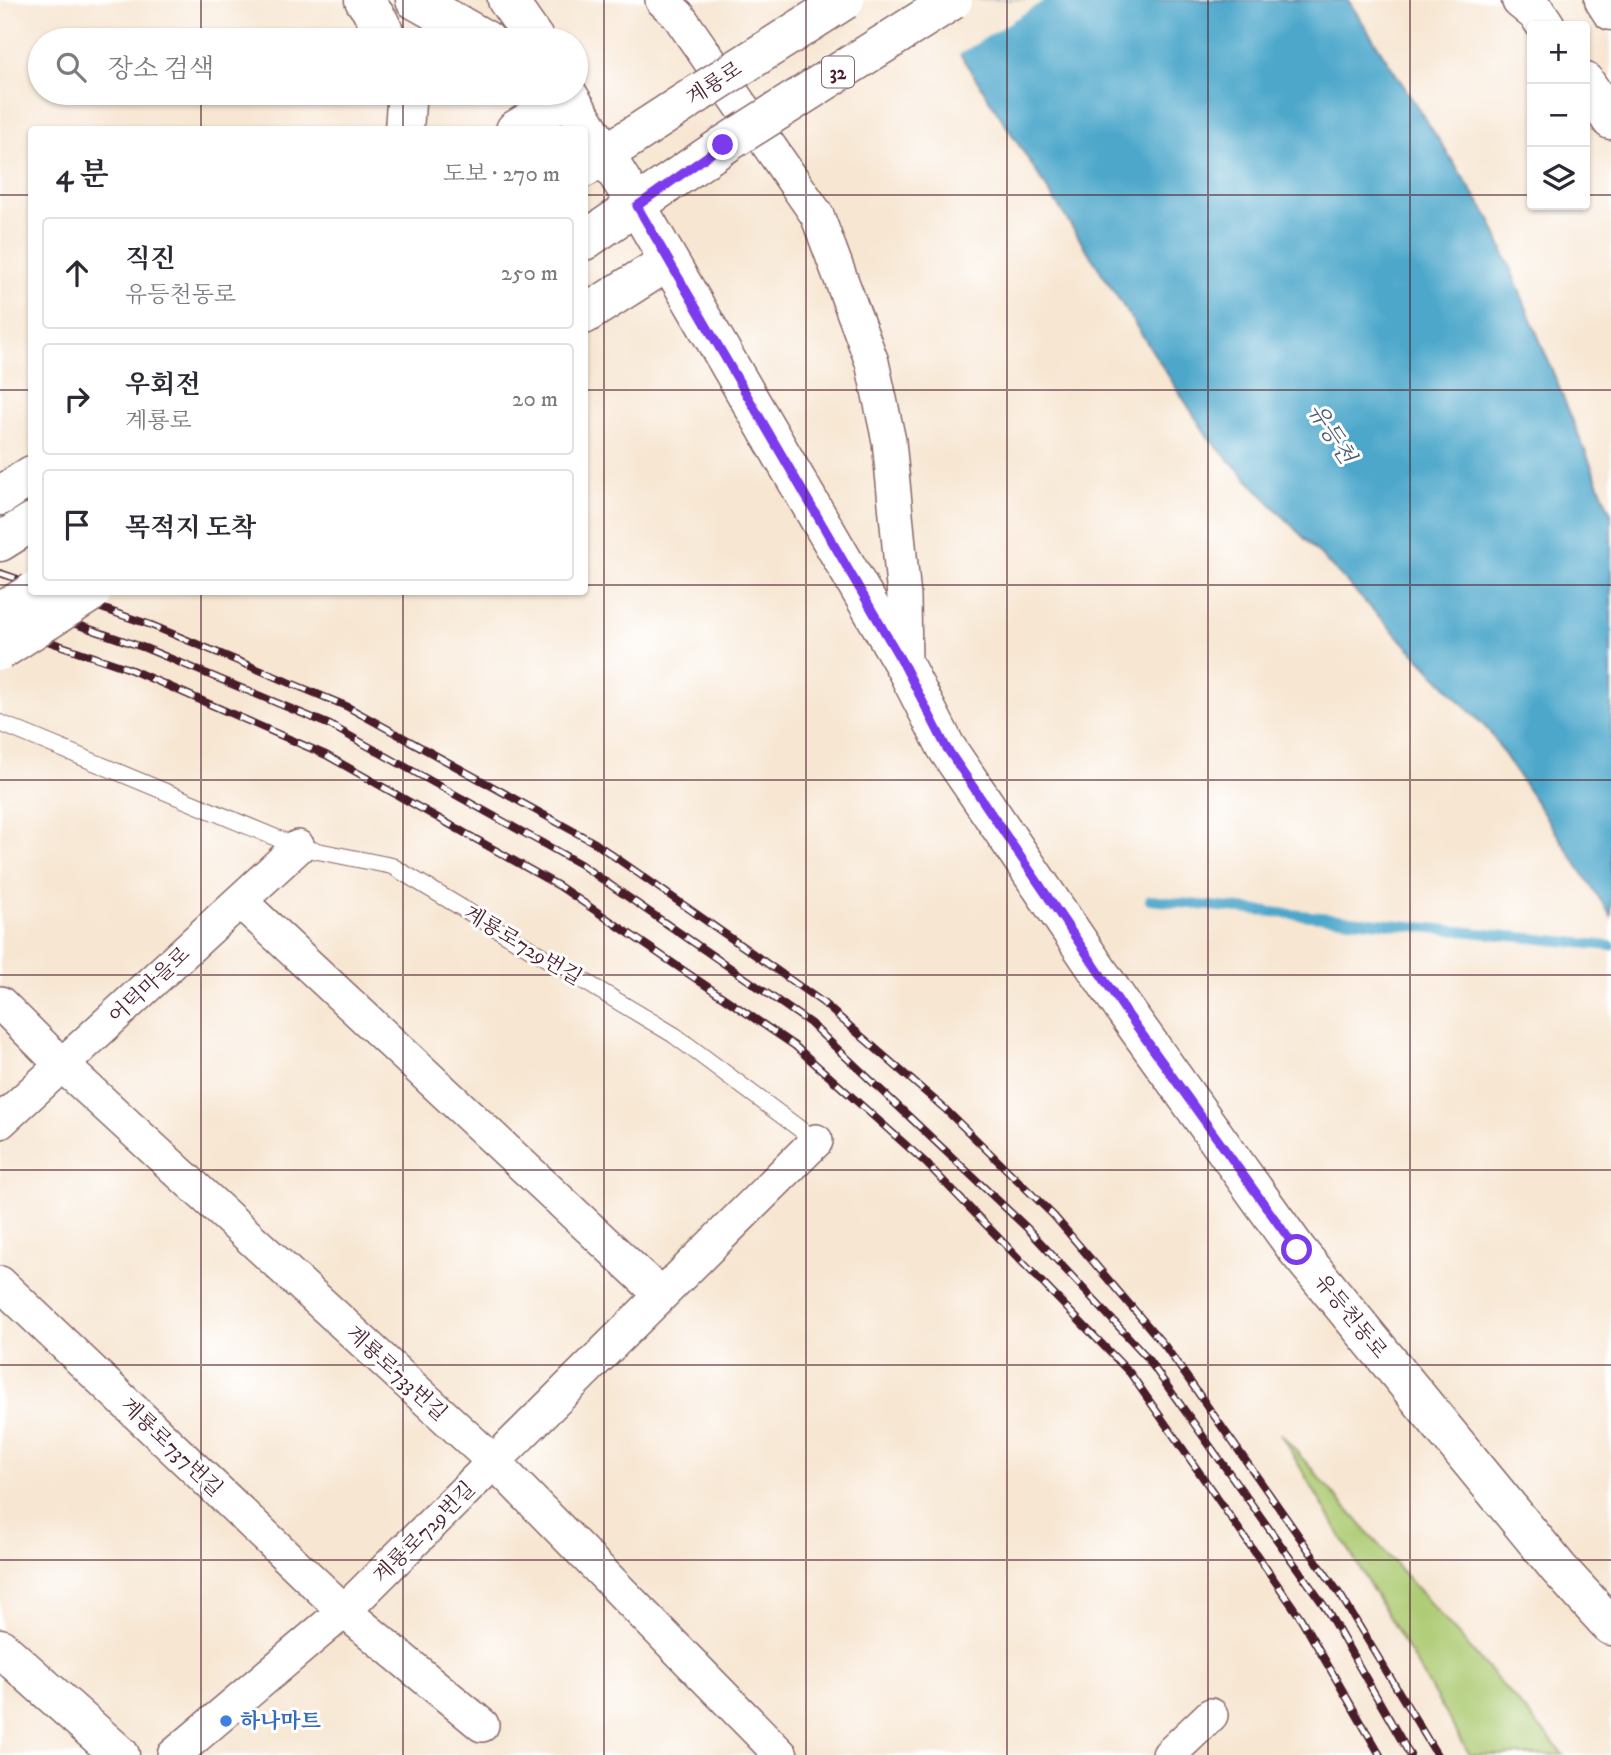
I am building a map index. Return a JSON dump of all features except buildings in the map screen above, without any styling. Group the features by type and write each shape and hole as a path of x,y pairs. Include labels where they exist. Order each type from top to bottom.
{"main road":[{"path":"364,0 382,28"},
{"path":"415,0 465,28"},
{"path":"507,0 527,28"},
{"name":"계룡로","path":"595,161 845,0"},
{"name":"32","path":"588,238 723,145 953,0"},
{"path":"1521,0 1543,21"},
{"path":"1604,0 1611,11"},
{"path":"1586,84 1611,120"},
{"path":"404,126 406,105"},
{"path":"521,126 553,105"},
{"name":"유등천동로","path":"572,105 581,126"},
{"name":"유등천동로","path":"588,144 595,161 637,206 905,667 946,747 1124,1009 1297,1250 1559,1569 1611,1626"},
{"path":"588,312 669,261"},
{"path":"0,496 28,476"},
{"path":"0,542 28,524"},
{"path":"0,612 28,595"},
{"path":"0,651 87,595"},
{"path":"0,1648 120,1755"}],"street":[{"path":"662,0 678,15 817,215 872,362 889,441 904,597 905,667"},
{"path":"0,475 28,473"},
{"name":"어덕마을로","path":"0,1122 298,848"},
{"path":"240,901 662,1295"},
{"name":"계룡로733번길","path":"0,1003 62,1065 494,1462 781,1755"},
{"name":"계룡로729번길","path":"174,1755 344,1611 816,1141"},
{"name":"계룡로737번길","path":"0,1283 344,1611 482,1725"},
{"path":"1169,1755 1211,1715"}],"lane":[{"name":"계룡로729번길","path":"0,723 298,848 392,866 674,1035 816,1141"}],"green space":[{"path":"1280,1433 1564,1755 1470,1755"}],"water":[{"name":"유등천","path":"925,0 1348,0 1490,219 1611,514 1611,916 1489,731 1210,440"}],"pier":[{"path":"922,0 1045,0 957,56"}],"waterway":[{"path":"1150,900 1611,946"}],"railway":[{"path":"0,573 28,583"},
{"path":"63,595 151,625 346,706 595,843 822,1002 945,1109 1054,1216 1165,1346 1341,1596 1437,1755"},
{"path":"0,598 145,648 330,725 580,864 810,1023 1027,1228 1145,1355 1325,1607 1410,1755"},
{"path":"0,625 127,668 326,755 559,886 795,1046 926,1163 1130,1373 1300,1617 1380,1755"}],"place":[{"name":"하나마트","path":"226,1721"}],"route":[{"path":"723,145 637,206 905,667 946,747 1124,1009 1297,1250"}]}
